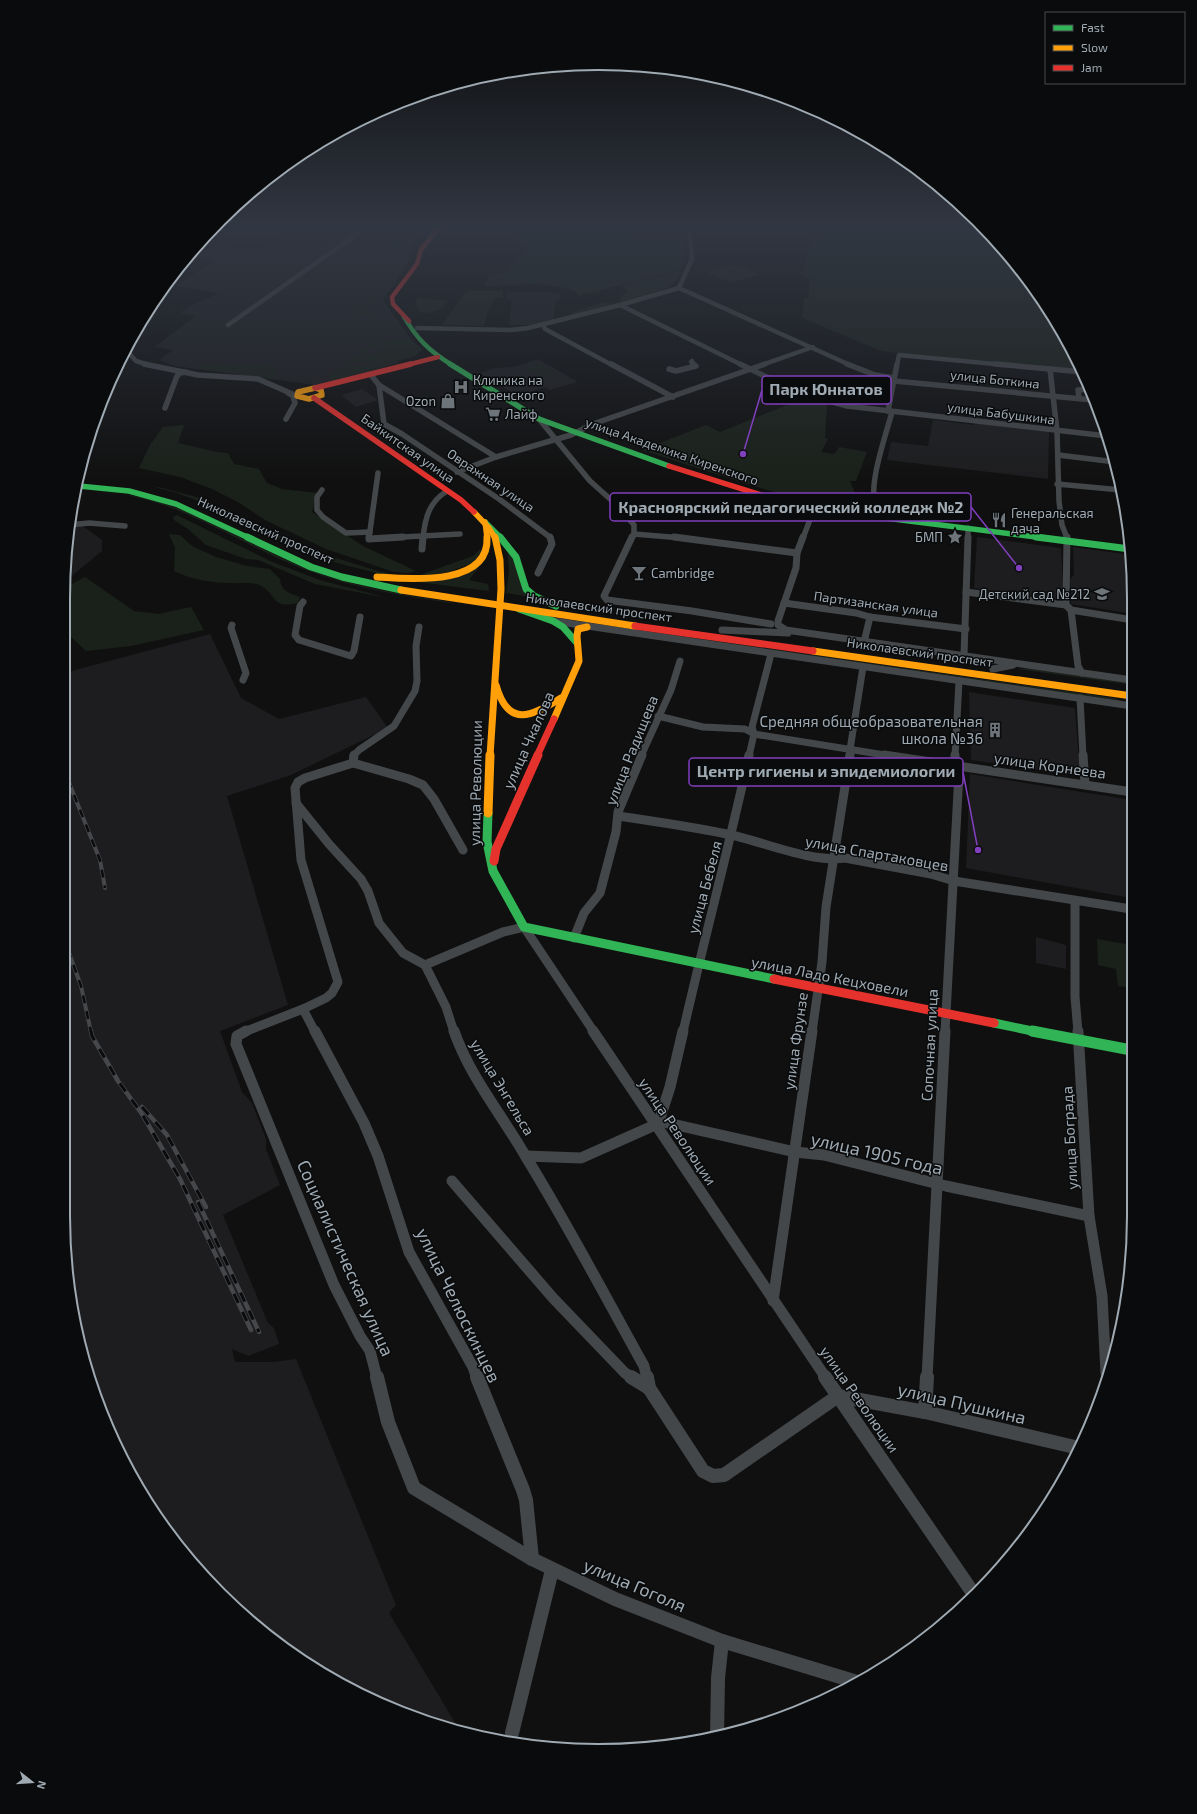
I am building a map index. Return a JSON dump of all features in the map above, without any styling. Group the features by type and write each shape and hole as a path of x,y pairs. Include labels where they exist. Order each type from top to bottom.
{"main road":[{"name":"улица Академика Киренского","path":"400,312 437,351 438,357"},
{"name":"улица Академика Киренского","path":"403,315 411,330 431,352 539,419 698,476 793,505 814,509 1124,548"},
{"path":"314,390 322,395 314,398 303,399 297,396 298,392 314,390 438,357"},
{"name":"Байкитская улица","path":"314,398 447,491 474,511 485,522"},
{"path":"84,479 109,483"},
{"name":"Николаевский проспект","path":"83,481 148,488 179,497 207,508 295,551 338,567 377,577 477,598 518,609 1127,695"},
{"name":"Николаевский проспект","path":"82,486 122,490 144,494 186,508 311,567 378,586 477,598 524,601 1127,688"},
{"path":"81,493 100,491 144,494"},
{"path":"377,577 418,580 436,578 470,569 481,559 486,550 485,522"},
{"path":"485,522 508,544 520,564 522,579 527,591 556,606"},
{"name":"улица Революции","path":"485,522 494,534 498,546 500,557 501,592 496,643 487,842 493,871 524,927"},
{"path":"518,609 553,621 563,627 577,643"},
{"name":"улица Чкалова","path":"493,871 496,848 578,661 580,653 576,633 578,629 587,627"},
{"path":"494,680 504,705 509,710 518,714 534,713 546,709 561,698"},
{"path":"1109,692 1127,700"},
{"name":"улица Ладо Кецховели","path":"524,927 698,964 1127,1049"}],"street":[{"path":"228,325 247,312"},
{"path":"417,328 511,330 543,325 594,312"},
{"name":"улица Бабушкина","path":"634,312 802,393 847,406 1101,435"},
{"name":"улица Боткина","path":"733,312 875,375 894,379 1088,399"},
{"path":"543,325 545,329 673,397"},
{"path":"457,472 496,457 576,433 593,424 813,347"},
{"path":"130,355 136,361 145,364 186,372 258,379 297,396"},
{"path":"882,518 891,510 878,506 874,501 873,484 890,411 899,355 1075,371"},
{"path":"669,369 676,371 696,366 691,362 692,361"},
{"path":"1050,369 1057,431 1057,484 1066,541 1069,607 1078,666 1082,673"},
{"path":"165,408 177,376 180,373 186,372"},
{"path":"371,375 379,385 436,418 445,426 496,457"},
{"name":"Овражная улица","path":"379,385 384,424 402,434 499,499 551,538 552,544 538,572"},
{"path":"1079,398 1078,390 1083,388"},
{"path":"284,391 314,390"},
{"path":"284,391 293,396 295,400 295,403 286,419"},
{"path":"539,419 590,480 619,507 634,525 634,534 604,596 607,600 774,622 786,630 1127,679"},
{"path":"1058,455 1109,461"},
{"path":"378,473 369,539 460,534"},
{"path":"1057,484 1116,490"},
{"path":"322,490 317,497 317,510 323,517 346,533 370,532"},
{"path":"422,550 424,518 430,507 441,494 447,491"},
{"path":"774,622 784,603 796,568 797,554 814,509"},
{"path":"76,524 89,523 125,526"},
{"path":"964,655 968,528"},
{"path":"634,534 656,537 673,537 797,554"},
{"path":"966,592 1069,607 1127,619"},
{"path":"303,602 300,606 295,635 299,640 351,656 354,651 360,617"},
{"name":"Партизанская улица","path":"784,603 856,613 870,617 966,629"},
{"path":"864,642 870,617"},
{"path":"553,621 1127,705"},
{"path":"232,625 231,628 246,673 244,680"},
{"path":"353,763 353,756 359,750 394,726 415,691 417,681 416,646 419,627"},
{"path":"722,630 782,632 843,642 864,642"},
{"name":"улица Бебеля","path":"657,1123 670,1087 698,964 732,835 754,734 752,727 771,654"},
{"name":"улица Радищева","path":"574,938 584,913 600,892 616,832 619,816 618,812 658,716 671,690 680,661"},
{"path":"993,669 1020,664"},
{"name":"улица Фрунзе","path":"772,1301 822,962 822,941 832,860 852,751 863,667"},
{"name":"Сопочная улица","path":"925,1412 938,1183 945,1013 954,881 959,773 956,766 959,681"},
{"path":"1080,698 1085,784"},
{"name":"улица Корнеева","path":"658,716 703,726 746,729 754,734 852,751 1127,791"},
{"path":"303,1009 326,998 332,993 338,982 301,860 294,788 298,782 305,778 353,763 409,779 423,785 434,800 463,850"},
{"path":"295,802 324,838 361,879 368,891 379,923 403,954 425,965 503,932 524,927"},
{"name":"улица Спартаковцев","path":"619,816 732,835 763,845 832,860 845,858 931,874 954,881 1127,908"},
{"name":"улица Бограда","path":"1075,901 1076,932 1073,977 1089,1216 1102,1296 1106,1364"},
{"name":"улица Революции","path":"524,927 657,1123 772,1301 971,1590"},
{"name":"улица Энгельса","path":"425,965 446,1007 460,1048 499,1116 526,1156 644,1366 649,1388 703,1471 709,1475 724,1475 838,1396"},
{"name":"Социалистическая улица","path":"303,1009 250,1028 237,1036 236,1044 334,1284 360,1336 370,1351 388,1422 414,1488"},
{"name":"улица Челюскинцев","path":"303,1009 373,1143 409,1252 473,1367 498,1431 524,1490 532,1559"},
{"path":"526,1156 581,1158 657,1123"},
{"name":"улица 1905 года","path":"657,1123 795,1152 824,1155 946,1186 1089,1216"},
{"name":"улица Энгельса","path":"452,1181 553,1298 625,1373 649,1388"},
{"name":"улица Пушкина","path":"838,1396 925,1412 1073,1447"},
{"name":"улица Гоголя","path":"414,1488 532,1559 552,1570 615,1599 722,1641 850,1680"},
{"path":"512,1733 552,1570"},
{"path":"717,1730 718,1678 722,1641"}],"shaded area":[{"path":"182,312 391,312 410,338 422,350 414,357 398,361 398,363 323,385 174,366 159,360 173,350 154,347 196,316 180,313"},
{"path":"356,312 372,312 371,317 359,315"},
{"path":"419,312 433,312 431,313"},
{"path":"451,312 488,312 484,326 442,325"},
{"path":"511,312 554,312 553,320 529,325 509,325"},
{"path":"575,312 585,312 573,315 570,314"},
{"path":"803,312 1042,312 1056,334 1074,369 881,351 802,318"},
{"path":"398,338 410,339 422,349 413,357 394,361 346,363 351,359 382,352 382,346 370,349 369,353 354,357 368,345 385,343 386,340"},
{"path":"538,359 578,382 550,390 545,387 518,396 479,373 495,368 514,367"},
{"path":"207,362 242,366 246,364 272,367 278,371 273,379 198,368"},
{"path":"395,363 335,380 332,380 329,376 343,366"},
{"path":"542,364 558,373 541,377 527,368"},
{"path":"362,389 378,400 356,407 341,395"},
{"path":"804,398 827,404 825,438 828,439 821,452 834,454 839,447 867,452 856,481 850,481 857,498 855,509 806,502 642,450 706,425 720,432"},
{"path":"933,420 974,425 975,423 1049,432 1048,479 887,460 891,442 928,446"},
{"path":"184,425 178,443 228,453 234,464 259,469 267,483 282,489 317,493 312,512 363,546 416,571 407,573 394,572 326,549 265,520 238,502 212,489 180,477 139,468 150,445 163,427"},
{"path":"151,486 203,499 313,551 378,571 401,576 417,576 473,556 480,549 483,550 473,563 443,574 426,578 384,575 337,563 311,554 204,503 174,492"},
{"path":"110,493 145,498 204,519 284,559 326,576 376,589 457,604 380,591 324,577 279,559 223,531 165,506 135,497"},
{"path":"177,515 270,561 320,580 388,598 315,584 258,560 246,559 206,545 188,529 174,520 173,517"},
{"path":"76,526 83,526 102,540 102,551 71,577 71,564"},
{"path":"169,534 180,535 192,546 216,557 247,566 270,569 280,579 284,589 289,593 300,597 298,603 289,605 282,604 274,599 264,587 257,584 210,582 188,577 174,571 175,548"},
{"path":"977,537 1061,548 1064,601 974,588"},
{"path":"507,547 517,562 522,589 530,597 506,593 509,571"},
{"path":"1073,547 1125,554 1127,613 1071,604 1070,579 1074,575"},
{"path":"487,557 469,580 488,584 489,591 418,582 472,568"},
{"path":"85,577 134,611 158,614 191,607 204,630 131,646 86,651 70,636 70,585"},
{"path":"555,618 1115,698 1123,702 561,620"},
{"path":"210,634 241,698 279,719 366,697 388,728 291,775 227,796 288,1005 220,1031 242,1092 252,1103 266,1139 266,1149 280,1185 223,1215 268,1323 274,1328 279,1344 248,1356 232,1349 235,1362 273,1362 296,1359 396,1605 389,1613 456,1724 396,1704 334,1673 277,1635 250,1613 201,1564 179,1537 141,1480 110,1418 88,1352 80,1319 71,1250 70,671"},
{"path":"1030,668 1127,681 1127,684 1018,669"},
{"path":"969,692 1075,708 1080,776 971,760"},
{"path":"970,774 1127,799 1127,897 966,868"},
{"path":"1036,937 1066,945 1066,969 1036,963"},
{"path":"1097,939 1127,944 1127,987 1118,986 1116,969 1098,965"}],"railway":[{"path":"70,785 100,860 105,888"},
{"path":"70,956 81,986 91,1032"},
{"path":"91,1031 92,1036 118,1081 142,1114 180,1179 251,1330"},
{"path":"142,1107 167,1135 206,1207"},
{"path":"198,1202 259,1332"}],"traffic: fast":[{"path":"403,315 411,330 431,352 539,419 669,466"},
{"path":"82,486 129,491 176,504 311,567 342,577 401,590"},
{"path":"822,510 1124,548"},
{"path":"485,522 504,541 516,557 526,589 534,596 556,606"},
{"path":"519,609 553,621 563,627 577,643"},
{"path":"488,813 487,842 493,871 524,927 774,979"},
{"path":"994,1023 1127,1049"}],"traffic: slow":[{"path":"315,388 321,390 322,395 309,399 297,396 298,392 315,388"},
{"path":"474,512 486,523 495,536 498,546 501,574 501,604 491,737 488,813"},
{"path":"377,577 405,579 438,578 454,575 468,570 479,562 486,550 487,539 485,522"},
{"path":"401,590 635,626"},
{"path":"554,719 579,661 577,636 578,629 587,627"},
{"path":"813,651 1127,695"},
{"path":"496,685 500,699 504,706 510,712 517,714 532,713 561,698"}],"traffic: jam":[{"path":"400,312 409,321"},
{"path":"315,388 438,357"},
{"path":"314,398 461,500 474,512"},
{"path":"669,466 793,505 822,510"},
{"path":"635,626 813,651"},
{"path":"494,861 496,849 554,719"},
{"path":"774,979 994,1023"}],"place":[{"name":"Клиника на Киренского","path":"461,387"},
{"name":"Ozon","path":"448,401"},
{"name":"Лайф","path":"493,414"},
{"name":"Парк Юннатов","path":"743,454"},
{"name":"Генеральская дача","path":"999,520"},
{"name":"БМП","path":"955,537"},
{"name":"Красноярский педагогический колледж №2","path":"1019,568"},
{"name":"Cambridge","path":"639,573"},
{"name":"Детский сад №212","path":"1102,594"},
{"name":"Средняя общеобразовательная школа №36","path":"995,730"},
{"name":"Центр гигиены и эпидемиологии","path":"978,850"}]}
